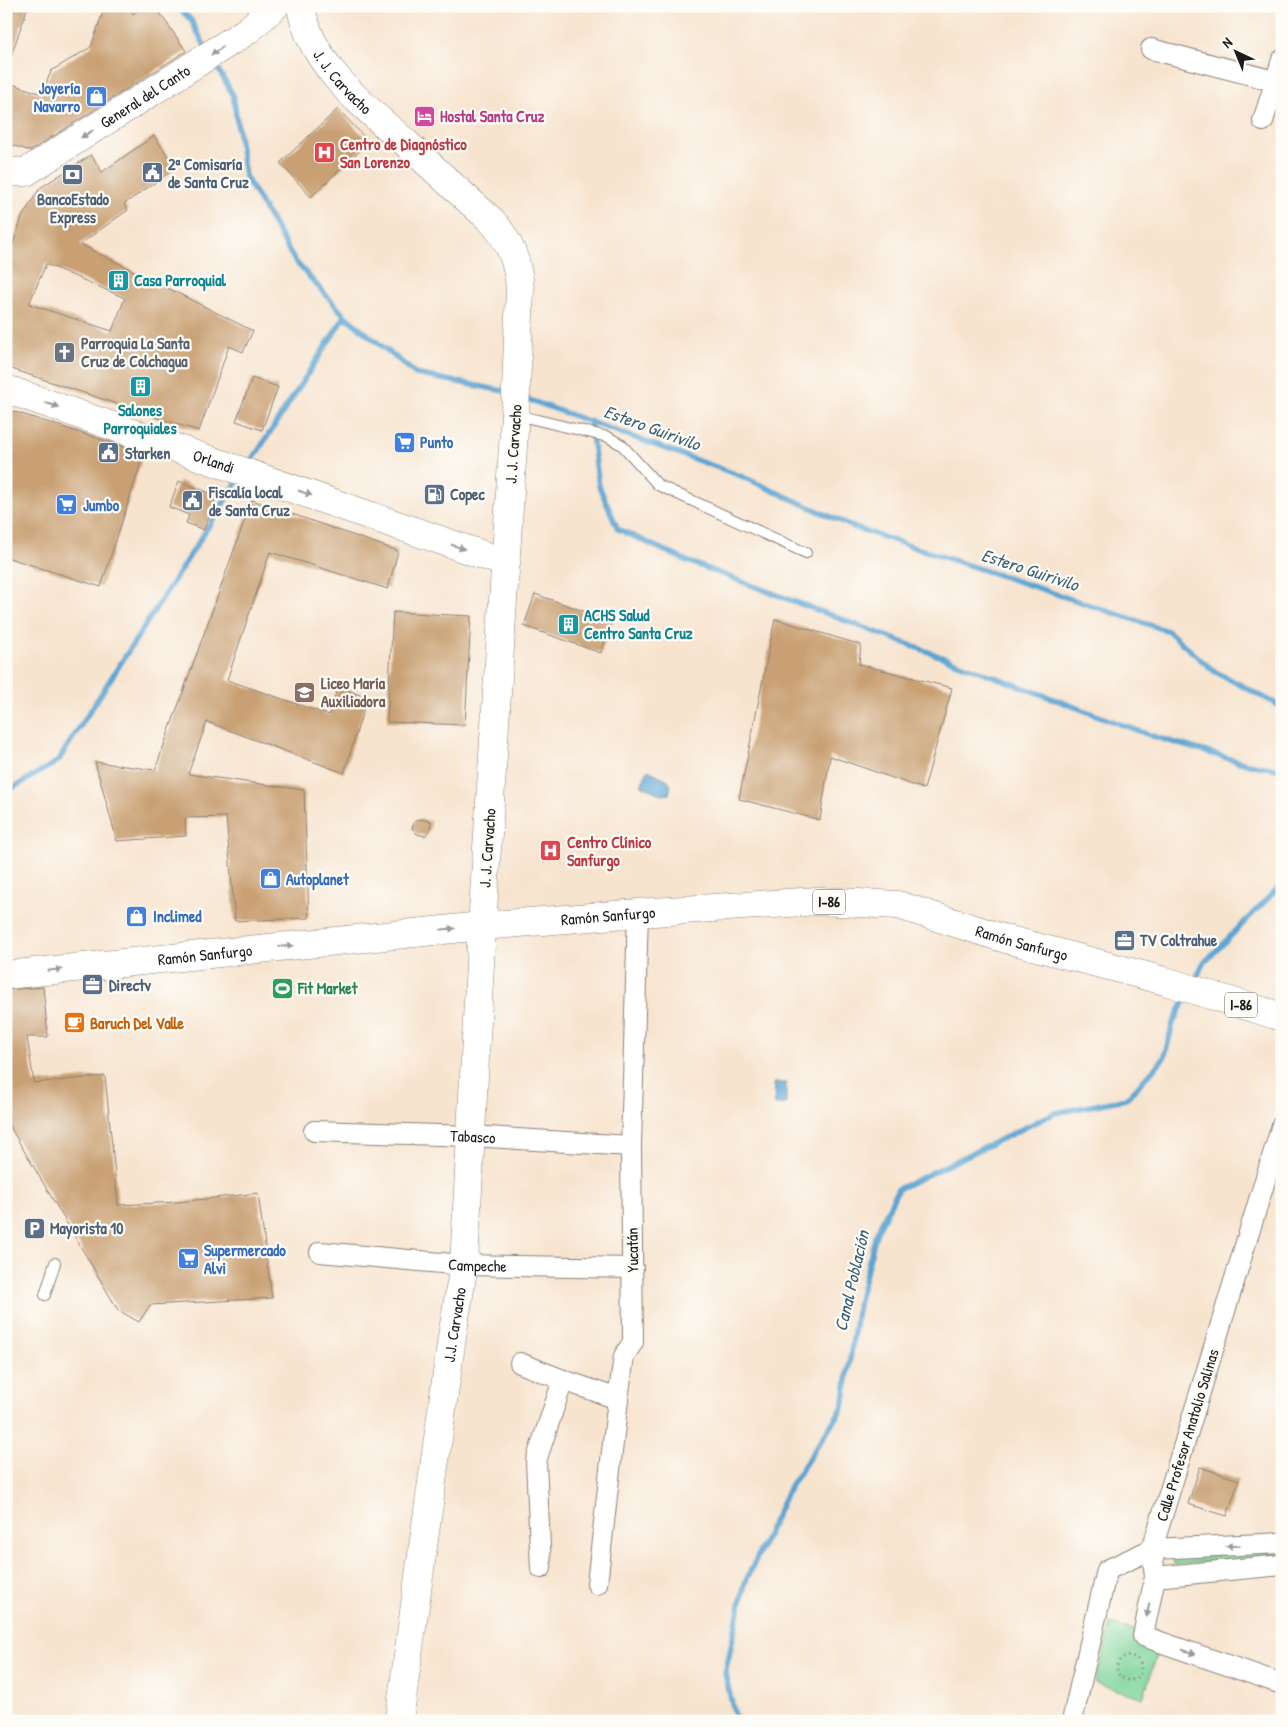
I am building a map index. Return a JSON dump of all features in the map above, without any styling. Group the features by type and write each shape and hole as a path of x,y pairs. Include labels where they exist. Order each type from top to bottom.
{"main road":[{"name":"General del Canto","path":"8,172 26,172 248,31 275,6"},
{"path":"301,6 313,44"},
{"path":"248,31 258,26 275,26 296,32 313,44"},
{"name":"J. J. Carvacho","path":"313,44 327,65 360,102 500,230 508,241 518,272 520,289 516,410 482,926"},
{"name":"Orlandi","path":"6,389 506,563"},
{"name":"Ramón Sanfurgo","path":"7,977 482,926 818,901 898,905 1006,939 1165,981 1282,1017"},
{"name":"J.J. Carvacho","path":"399,1721 452,1337 464,1265 482,926"}],"street":[{"path":"1151,49 1279,82"},
{"path":"1263,121 1279,82 1282,60"},
{"name":"Yucatán","path":"597,1584 624,1356 633,1342 631,1146 638,913"},
{"name":"Calle Profesor Anatolio Salinas","path":"1152,1549 1282,1125"},
{"name":"Tabasco","path":"314,1131 471,1136 631,1146"},
{"name":"Campeche","path":"320,1252 464,1265 633,1268"},
{"path":"520,1363 618,1399"},
{"path":"541,1568 536,1461 563,1380"},
{"path":"1072,1721 1107,1570 1152,1549 1282,1543"},
{"path":"1152,1549 1155,1577 1143,1636 1282,1684"},
{"path":"1155,1577 1282,1566"}],"lane":[{"path":"516,410 608,438 622,446 658,485 806,553"},
{"path":"45,1295 55,1264"}],"path":[{"path":"1124,1658 1135,1658 1140,1663 1141,1671 1136,1678 1125,1679 1118,1671 1119,1663 1124,1658"}],"green space":[{"path":"1282,1549 1282,1556 1174,1565 1173,1558"},
{"path":"1111,1624 1138,1631 1160,1647 1143,1698 1095,1683"}],"water":[{"path":"648,770 668,780 671,786 669,794 662,795 641,785"},
{"path":"774,1083 786,1083 786,1104 775,1105"}],"building":[{"path":"6,6 28,6 9,62 6,62"},
{"path":"105,6 129,6 133,14 143,6 155,6 186,51 30,151 6,143 6,82 42,94 51,71 91,47"},
{"name":"Centro de Diagnóstico San Lorenzo","path":"338,109 369,142 311,197 280,163"},
{"path":"154,136 176,168 124,204 128,210 80,244 253,331 243,352 229,346 199,431 6,367 6,264 22,217 40,188 91,155 102,172","holes":["46,264 125,298 112,331 29,304"]},
{"path":"252,378 278,387 262,430 236,421"},
{"name":"Jumbo","path":"6,409 144,453 101,587 6,557"},
{"name":"Fiscalía local de Santa Cruz","path":"179,481 217,496 204,530 186,523 189,515 169,507"},
{"path":"252,500 398,551 388,589 270,552 227,680 329,715 338,686 367,698 344,773 207,722 188,774 304,790 309,918 235,921 226,817 185,818 186,836 117,841 95,762 155,770"},
{"name":"ACHS Salud Centro Santa Cruz","path":"535,594 612,621 601,653 524,626"},
{"path":"393,612 471,616 465,725 387,722"},
{"path":"775,619 861,645 859,664 952,688 924,789 830,756 820,820 739,799"},
{"path":"420,819 431,821 430,830 425,836 417,834 412,828 415,821"},
{"path":"43,987 48,1037 27,1037 34,1083 105,1076 118,1205 178,1202 258,1193 272,1298 150,1305 139,1322 118,1310 6,1120 6,992 7,990"},
{"path":"1200,1467 1239,1480 1227,1516 1188,1504"}],"waterway":[{"name":"Estero Guirivilo","path":"177,6 191,20 206,48"},
{"name":"Estero Guirivilo","path":"213,60 233,95 245,176 295,261 345,316 416,374 509,392"},
{"path":"251,462 345,316"},
{"name":"Estero Guirivilo","path":"524,398 741,476 856,528 1168,631 1214,671 1282,707"},
{"path":"590,421 599,486 618,529 687,561 1152,736 1247,764 1282,770"},
{"path":"6,792 58,761 237,482"},
{"name":"Canal Población","path":"1194,983 1203,964 1282,884"},
{"name":"Canal Población","path":"734,1721 735,1716 725,1674 745,1583 789,1488 843,1407 858,1304 876,1234 898,1189 1055,1113 1126,1099 1164,1058 1173,1023 1187,995"}],"place":[{"name":"Joyería Navarro","path":"96,97"},
{"name":"Hostal Santa Cruz","path":"424,116"},
{"name":"Centro de Diagnóstico San Lorenzo","path":"324,153"},
{"name":"2ª Comisaría de Santa Cruz","path":"152,173"},
{"name":"BancoEstado Express","path":"73,175"},
{"name":"Casa Parroquial","path":"118,280"},
{"name":"Parroquia La Santa Cruz de Colchagua","path":"65,352"},
{"name":"Salones Parroquiales","path":"140,386"},
{"name":"Punto","path":"404,442"},
{"name":"Starken","path":"109,453"},
{"name":"Copec","path":"434,494"},
{"name":"Fiscalía local de Santa Cruz","path":"193,501"},
{"name":"Jumbo","path":"67,505"},
{"name":"ACHS Salud Centro Santa Cruz","path":"568,624"},
{"name":"Liceo María Auxiliadora","path":"305,692"},
{"name":"Centro Clínico Sanfurgo","path":"551,851"},
{"name":"Autoplanet","path":"270,879"},
{"name":"Inclimed","path":"137,916"},
{"name":"TV Coltrahue","path":"1124,940"},
{"name":"Directv","path":"93,985"},
{"name":"Fit Market","path":"282,988"},
{"name":"Baruch Del Valle","path":"74,1023"},
{"name":"Mayorista 10","path":"34,1228"},
{"name":"Supermercado Alvi","path":"188,1259"}]}
